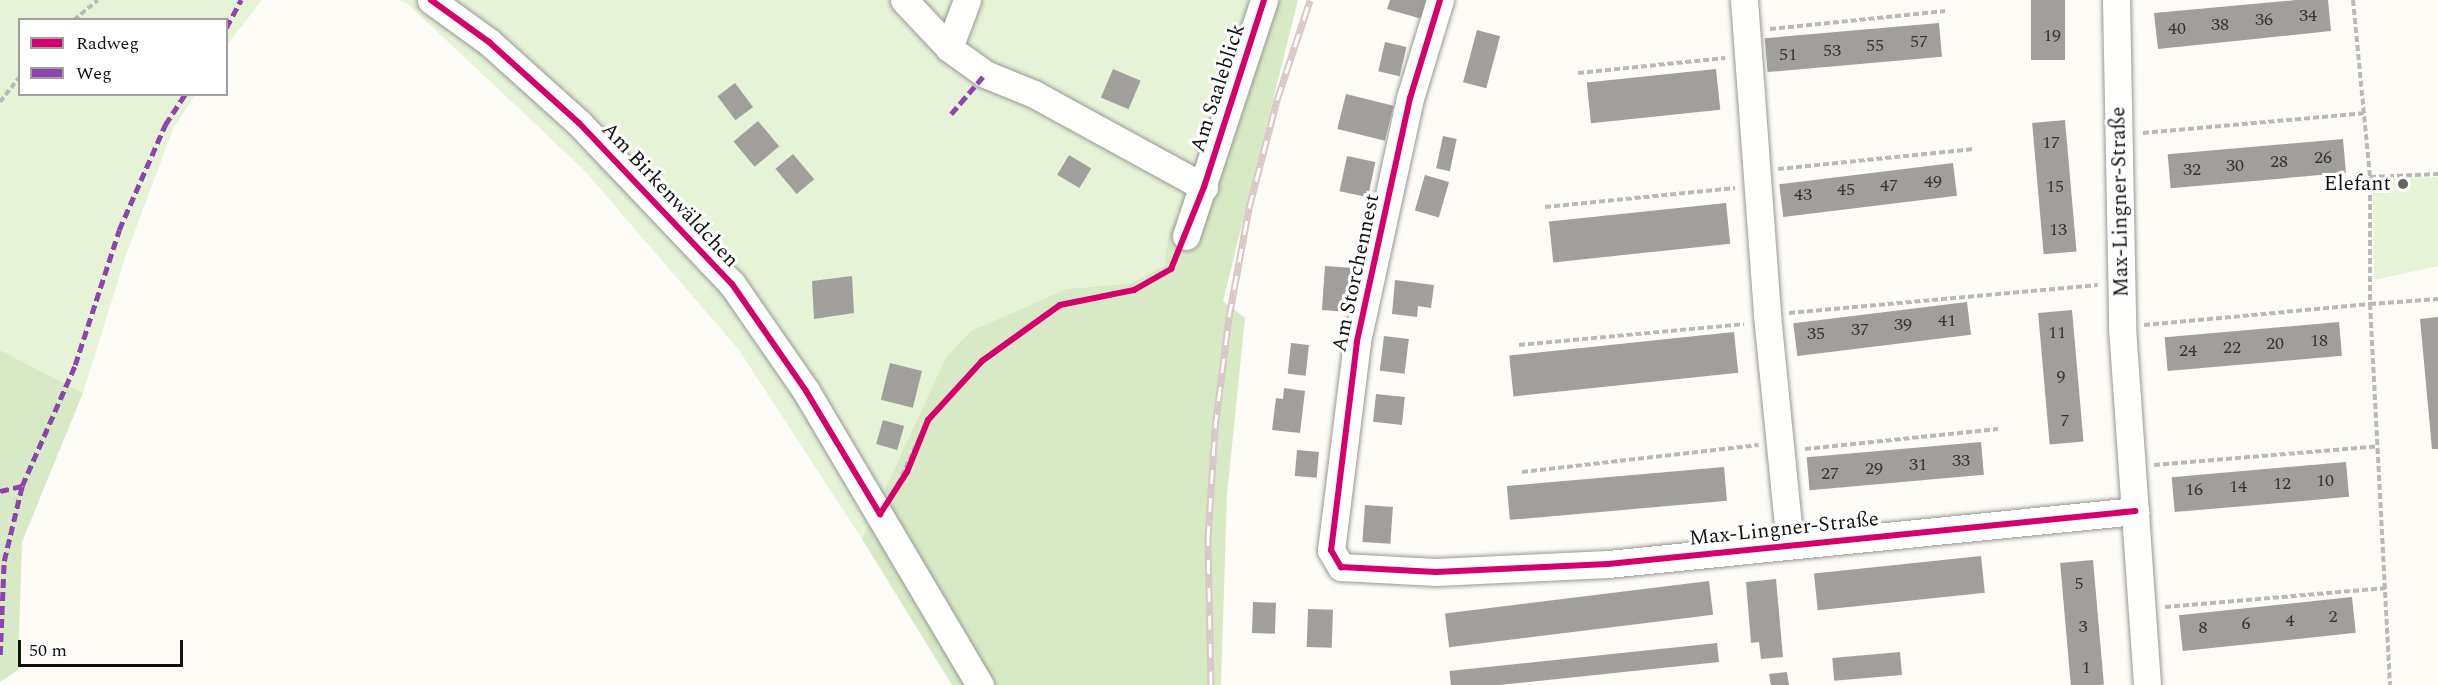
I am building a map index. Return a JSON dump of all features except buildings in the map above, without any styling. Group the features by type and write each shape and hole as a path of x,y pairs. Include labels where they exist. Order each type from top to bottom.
{"street":[{"name":"Am Birkenwäldchen","path":"431,0 489,42 579,123 732,284 806,392 880,513 980,685"},
{"name":"Am Saaleblick","path":"904,0 949,48 985,74 1034,94 1204,187"},
{"path":"949,48 967,0"},
{"name":"Am Saaleblick","path":"1186,236 1264,0"},
{"name":"Am Storchennest","path":"1436,572 1341,567 1331,550 1357,342 1410,98 1440,0"},
{"name":"Max-Lingner-Straße","path":"1744,0 1756,179 1790,545"},
{"name":"Max-Lingner-Straße","path":"2116,0 2122,327 2147,685"},
{"name":"Max-Lingner-Straße","path":"1436,572 1608,564 2135,511"}],"path":[{"path":"76,18 98,0"},
{"path":"2353,0 2366,113 2370,177 2370,304 2390,685"},
{"path":"1578,73 1945,11"},
{"path":"0,102 18,79"},
{"path":"2119,135 2366,113"},
{"path":"1545,207 1974,149"},
{"path":"2370,177 2438,174"},
{"path":"880,513 907,472 928,420 982,361 1060,305 1134,290 1171,269 1186,236"},
{"path":"1520,345 2122,283"},
{"path":"2122,327 2370,304 2438,300"},
{"path":"1522,472 1998,429"},
{"path":"2132,467 2378,446"},
{"path":"2141,609 2385,588"}],"green space":[{"path":"0,0 262,0 228,44 228,18 18,18 18,96 194,96 173,129 126,255 83,393 0,350"},
{"path":"399,0 1279,0 1224,159 1170,229 1165,266 1132,283 1067,289 946,357 862,539 739,350 585,171 408,4"},
{"path":"1279,0 1298,0 1223,301 1245,318 1227,495 1221,685 952,685 862,539 946,357 971,331 1067,289 1132,283 1164,266 1170,229 1224,159"},
{"path":"2438,177 2438,266 2374,280 2373,179"},
{"path":"0,350 83,393 22,542 18,670 0,682"}],"railway":[{"path":"1211,685 1208,539 1215,428 1229,317 1249,208 1277,100 1310,0"}],"marked path":[{"path":"228,24 241,0"},
{"path":"951,114 985,74"},
{"path":"0,655 4,561 22,486 75,365 119,230 165,125 184,96"},
{"path":"0,491 22,486"}],"cycle path":[{"path":"431,0 489,42 579,123 732,284 806,391 880,514 907,472 928,420 982,361 1060,305 1134,290 1171,269 1204,187 1264,0"},
{"path":"1440,0 1410,98 1357,342 1331,550 1341,567 1436,572 1608,564 2135,511"}],"place":[{"name":"Elefant","path":"2403,184"}]}
